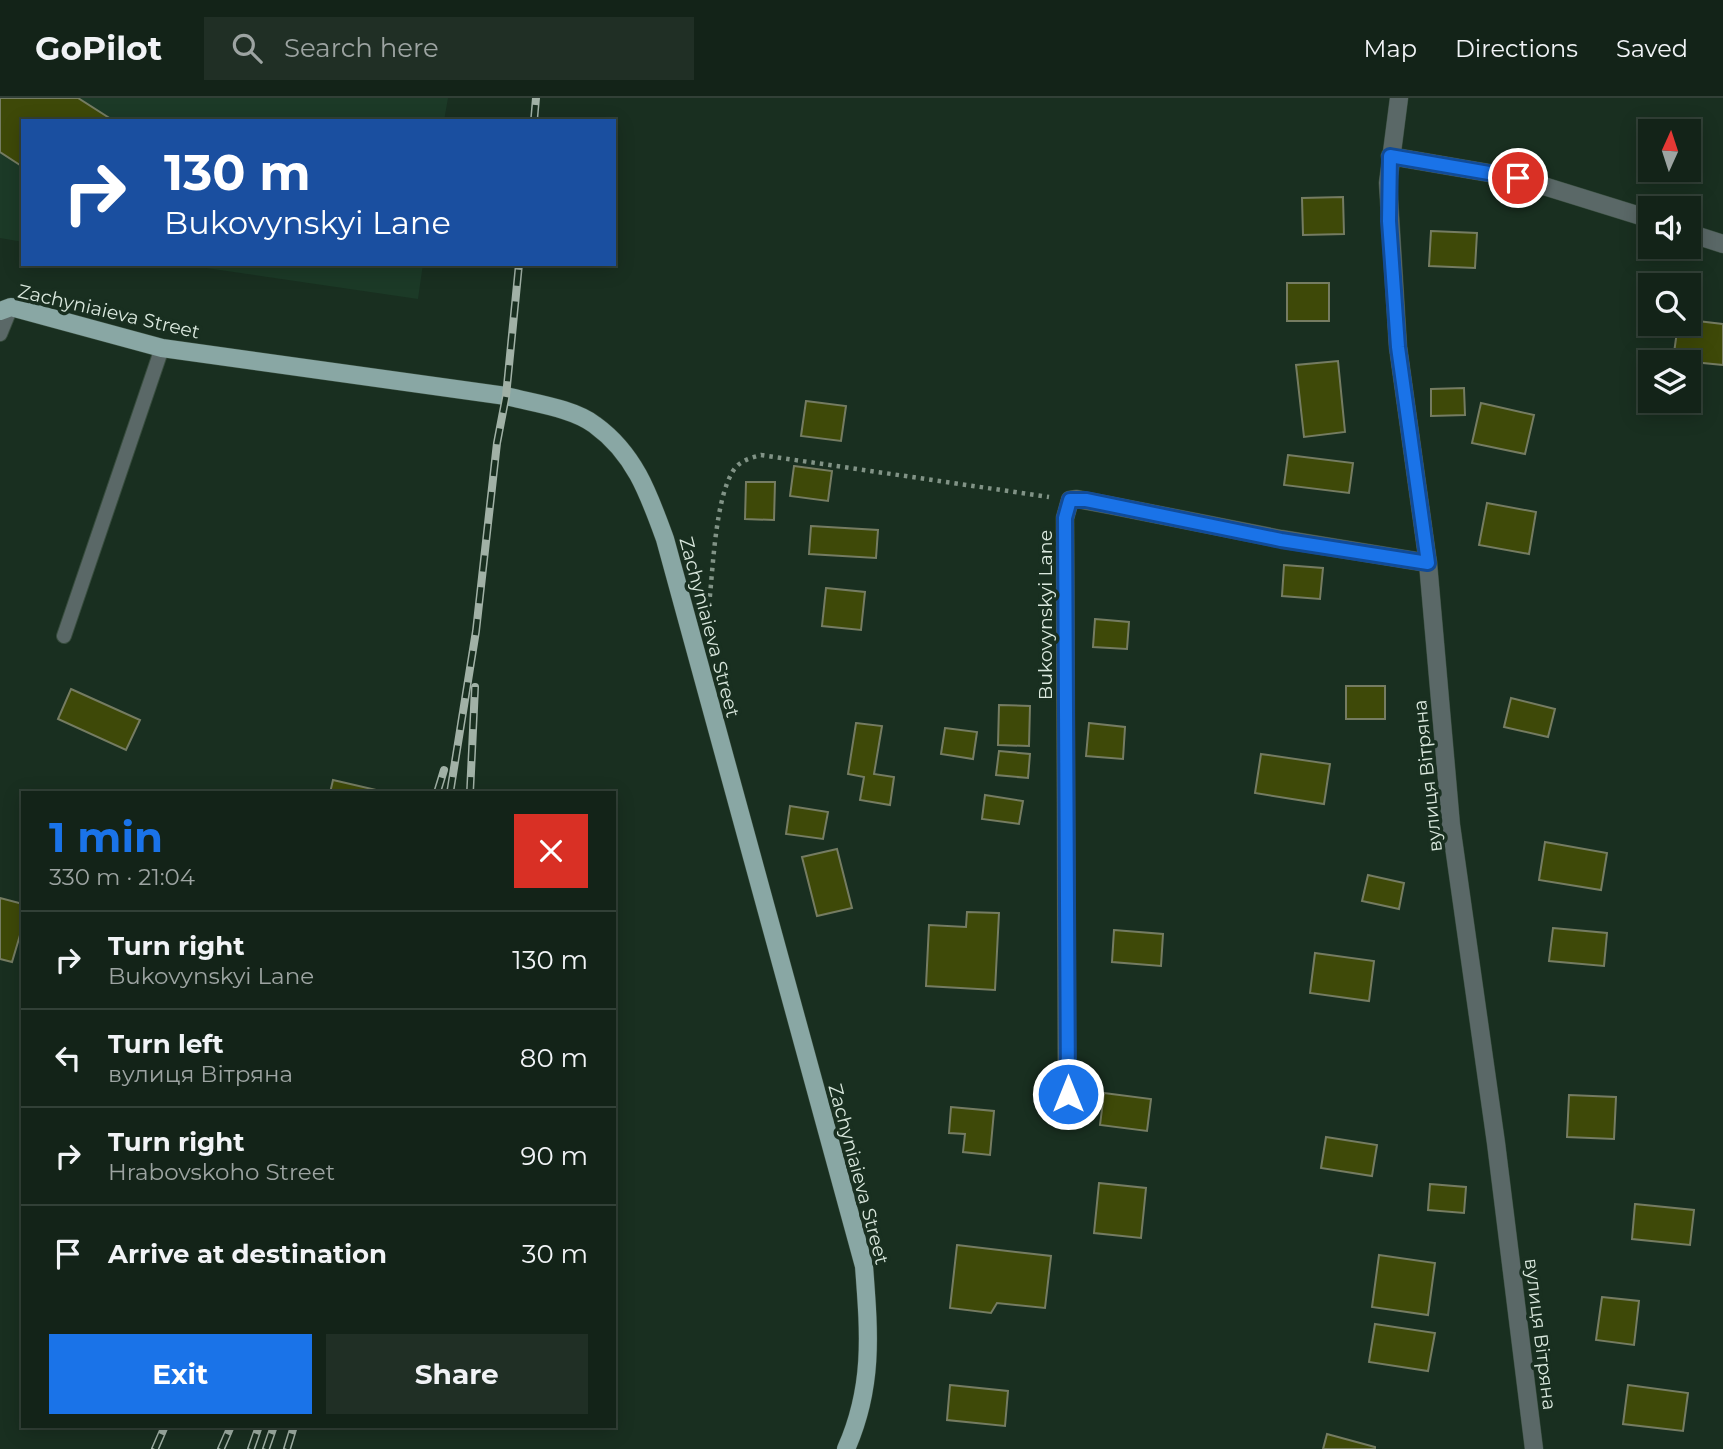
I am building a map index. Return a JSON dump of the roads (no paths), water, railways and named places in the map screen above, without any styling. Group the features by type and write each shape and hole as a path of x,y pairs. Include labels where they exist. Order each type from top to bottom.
{"main road":[{"name":"Zachyniaieva Street","path":"5,309 162,348 496,395 561,410 593,423 622,450 646,485 664,540 864,1266 868,1371 861,1409 846,1449"}],"street":[{"name":"вулиця Вітряна","path":"1399,98 1390,156 1389,221 1397,334 1428,563 1451,825 1496,1143 1534,1449"},
{"path":"1390,156 1518,178 1638,215"},
{"path":"1701,237 1723,244"},
{"name":"Bukovynskyi Lane","path":"1068,1094 1065,518 1070,500 1077,499 1354,552 1428,563"}],"lane":[{"path":"0,334 5,309"},
{"path":"64,636 162,348"}],"railway":[{"path":"534,119 536,98"},
{"path":"450,791 476,631 497,443 506,396 519,266"},
{"path":"470,791 475,687"},
{"path":"438,791 444,770"},
{"path":"155,1449 164,1428"},
{"path":"221,1449 230,1428"},
{"path":"251,1449 258,1428"},
{"path":"266,1449 273,1428"},
{"path":"287,1449 293,1428"}]}
